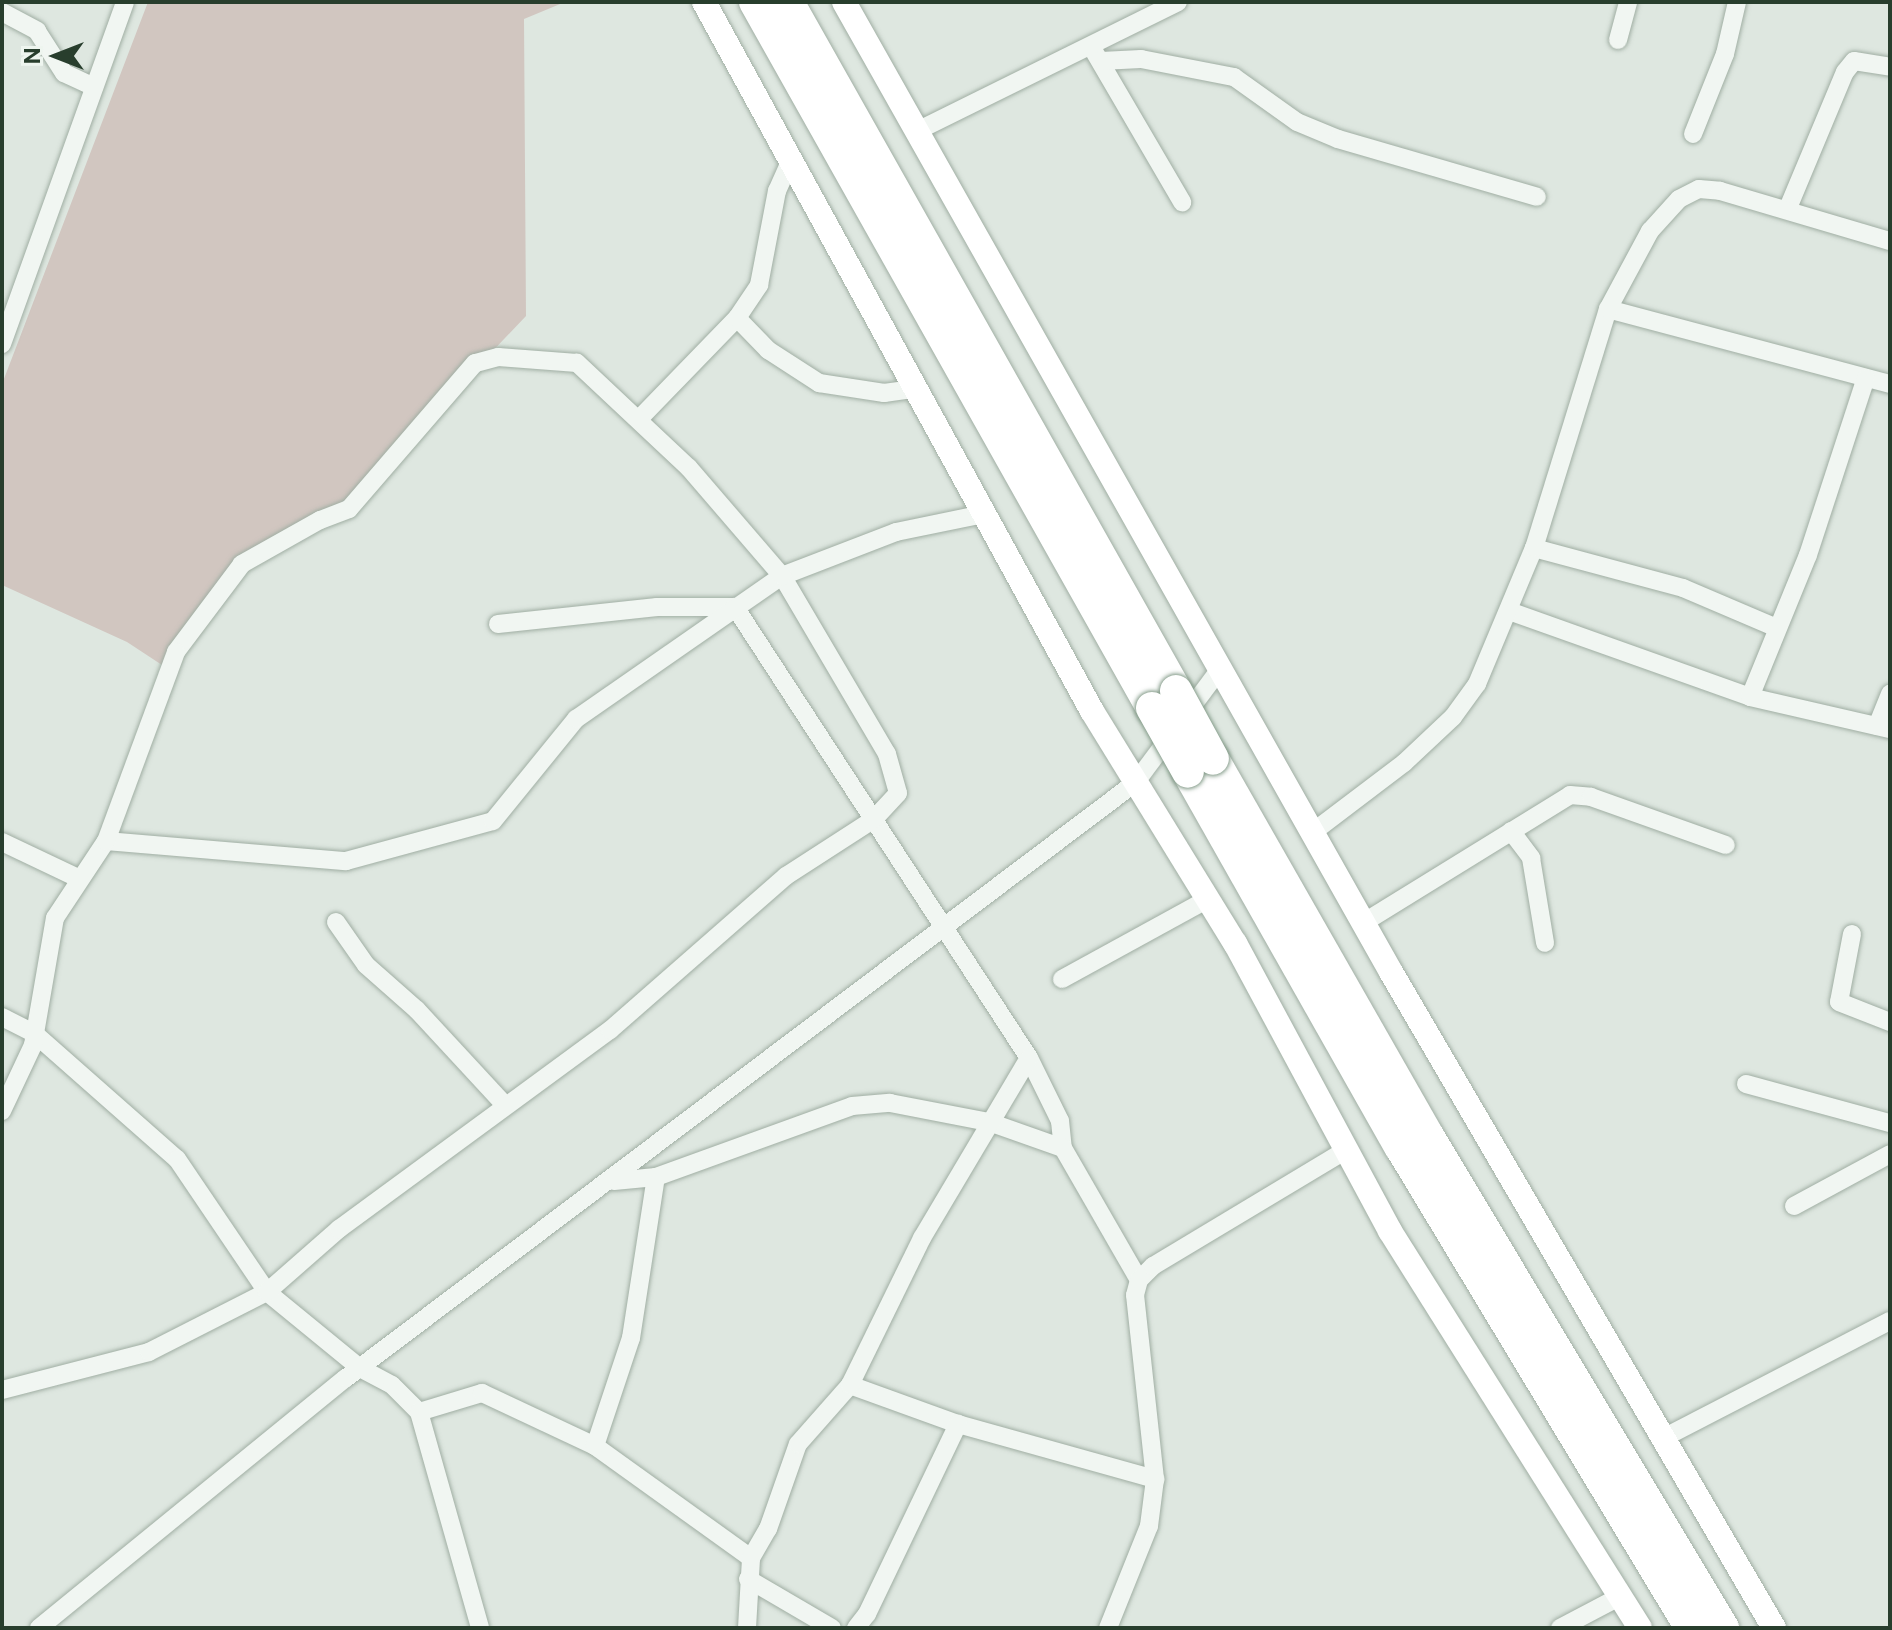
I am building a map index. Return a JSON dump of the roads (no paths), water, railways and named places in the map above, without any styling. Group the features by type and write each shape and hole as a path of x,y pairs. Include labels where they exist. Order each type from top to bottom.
{"highway":[{"path":"755,2 1164,700"},
{"path":"788,2 1200,766 1400,1146 1691,1628"},
{"path":"1200,766 1436,1149 1723,1628"}],"street":[{"path":"2,344 125,2"},
{"path":"704,2 789,164 914,389 1136,782 1208,899 1346,1150 1492,1398 1640,1628"},
{"path":"844,2 1363,923 1774,1628"},
{"path":"917,131 1178,2"},
{"path":"1618,40 1628,2"},
{"path":"1693,134 1725,54 1737,2"},
{"path":"3,9 37,31 64,73 94,87"},
{"path":"1089,44 1182,202"},
{"path":"1101,61 1141,59 1234,77 1297,122 1338,139 1537,197"},
{"path":"1788,208 1845,72 1854,61 1890,67"},
{"path":"639,419 737,318 766,266 772,214 789,164"},
{"path":"1313,832 1404,763 1453,717 1477,684 1534,548 1608,309 1650,231 1679,199 1710,190 1788,208 1890,241"},
{"path":"1608,309 1890,384"},
{"path":"737,318 768,350 819,383 884,393 914,389"},
{"path":"2,1111 35,1034 55,918 106,841 176,652 242,564 320,520 349,509 475,363 498,357 577,363 639,419 689,468 782,576 897,775 898,793 874,819 786,876 610,1030 504,1104 339,1229 267,1292 149,1352 2,1390"},
{"path":"1750,697 1808,555 1866,378"},
{"path":"106,841 346,861 493,821 576,719 782,576 896,532 984,514"},
{"path":"1534,548 1683,588 1777,628"},
{"path":"498,624 657,607 735,607"},
{"path":"735,607 874,819 941,928 1029,1058 1060,1121 1063,1148 1139,1280"},
{"path":"1509,611 1750,697 1884,727 1890,693"},
{"path":"39,1628 360,1368 611,1182 1136,782 1220,669"},
{"path":"1363,923 1570,795 1591,797 1726,845"},
{"path":"1511,831 1531,858 1545,943"},
{"path":"2,842 80,879"},
{"path":"1062,979 1208,899"},
{"path":"336,922 366,965 417,1010 504,1104"},
{"path":"1852,934 1839,1002 1890,1022"},
{"path":"2,1017 35,1034 177,1159 267,1292 360,1368 392,1385 419,1412 480,1628"},
{"path":"747,1628 751,1558 768,1529 798,1444 850,1385 922,1238 1029,1058"},
{"path":"1746,1084 1890,1123"},
{"path":"611,1182 656,1177 852,1106 890,1103 989,1122 1063,1148"},
{"path":"1108,1628 1149,1526 1155,1479 1135,1295 1139,1280 1153,1266 1346,1150"},
{"path":"1794,1206 1890,1154"},
{"path":"595,1446 631,1338 656,1177"},
{"path":"1665,1437 1890,1321"},
{"path":"850,1385 958,1424 1155,1479"},
{"path":"419,1412 482,1393 595,1446 751,1558"},
{"path":"856,1628 867,1614 958,1424"},
{"path":"748,1579 832,1628"},
{"path":"1560,1628 1621,1596"}]}
